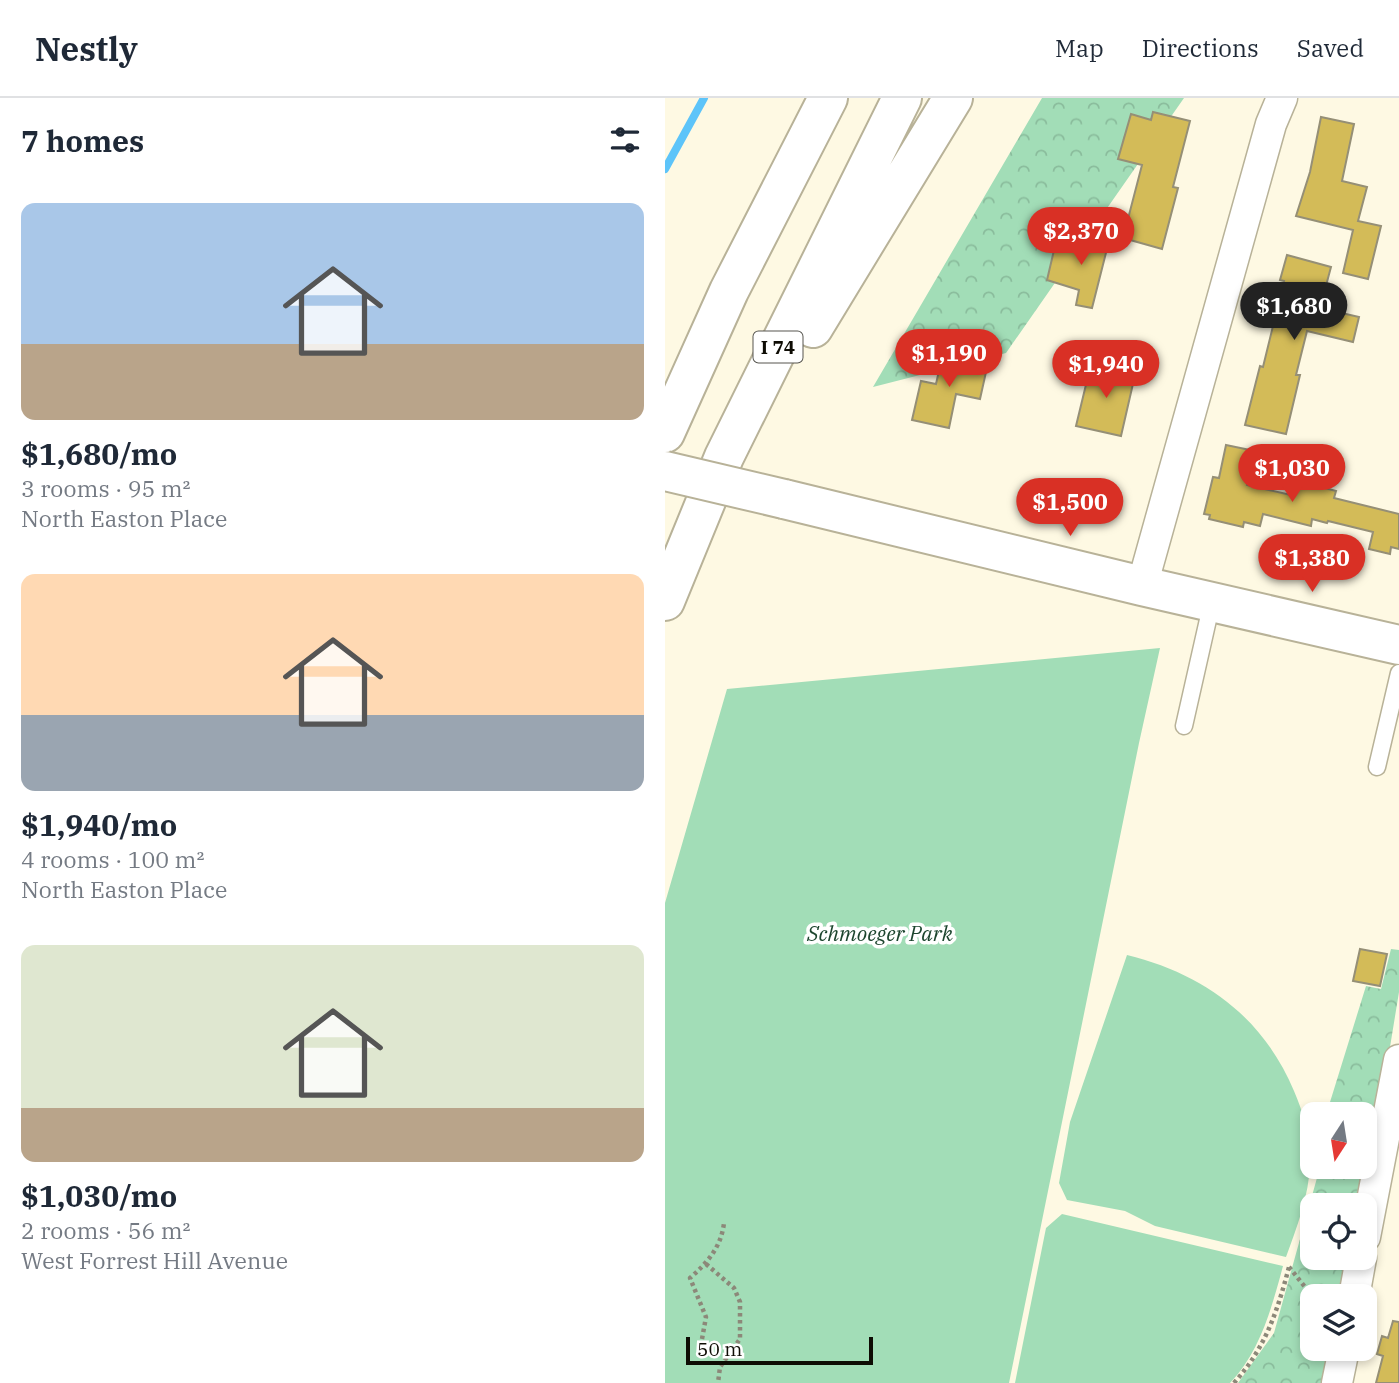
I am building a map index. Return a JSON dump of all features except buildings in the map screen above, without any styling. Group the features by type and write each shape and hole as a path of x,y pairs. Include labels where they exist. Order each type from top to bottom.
{"main road":[{"path":"665,433 815,98"},
{"path":"729,291 828,98"},
{"name":"I 74","path":"665,601 723,457 902,98"},
{"path":"679,564 727,470 953,98"},
{"path":"665,471 1399,645"}],"street":[{"path":"1142,586 1271,124 1282,98"},
{"path":"1373,1193 1399,1060"},
{"path":"1337,1383 1341,1361"}],"lane":[{"path":"1184,726 1212,602"},
{"path":"1377,767 1399,673"}],"path":[{"path":"702,1339 706,1317 689,1278 706,1264 722,1240 725,1223"},
{"path":"706,1264 734,1288 740,1302 740,1339 720,1367 717,1383"},
{"path":"1234,1383 1265,1341 1278,1308 1289,1267 1303,1284"}],"green space":[{"path":"1042,98 1184,98 1006,353 873,387"},
{"name":"Schmoeger Park","path":"1160,648 1009,1383 665,1383 665,903 727,689"},
{"path":"1391,949 1399,950 1399,992 1377,1127 1377,1102 1330,1102 1366,986 1381,989"},
{"path":"1127,955 1155,963 1206,987 1248,1020 1266,1041 1281,1065 1300,1106 1300,1180 1308,1180 1306,1193 1300,1193 1300,1216 1286,1257 1155,1226 1125,1211 1067,1200 1059,1183 1070,1122"},
{"path":"1316,1180 1368,1180 1366,1193 1313,1193"},
{"path":"1062,1214 1283,1266 1257,1343 1230,1383 1015,1383 1046,1228"},
{"path":"1300,1239 1300,1270 1354,1270 1352,1284 1300,1284 1300,1361 1339,1361 1336,1383 1238,1383 1274,1333"}],"waterway":[{"path":"665,169 704,98"}]}
